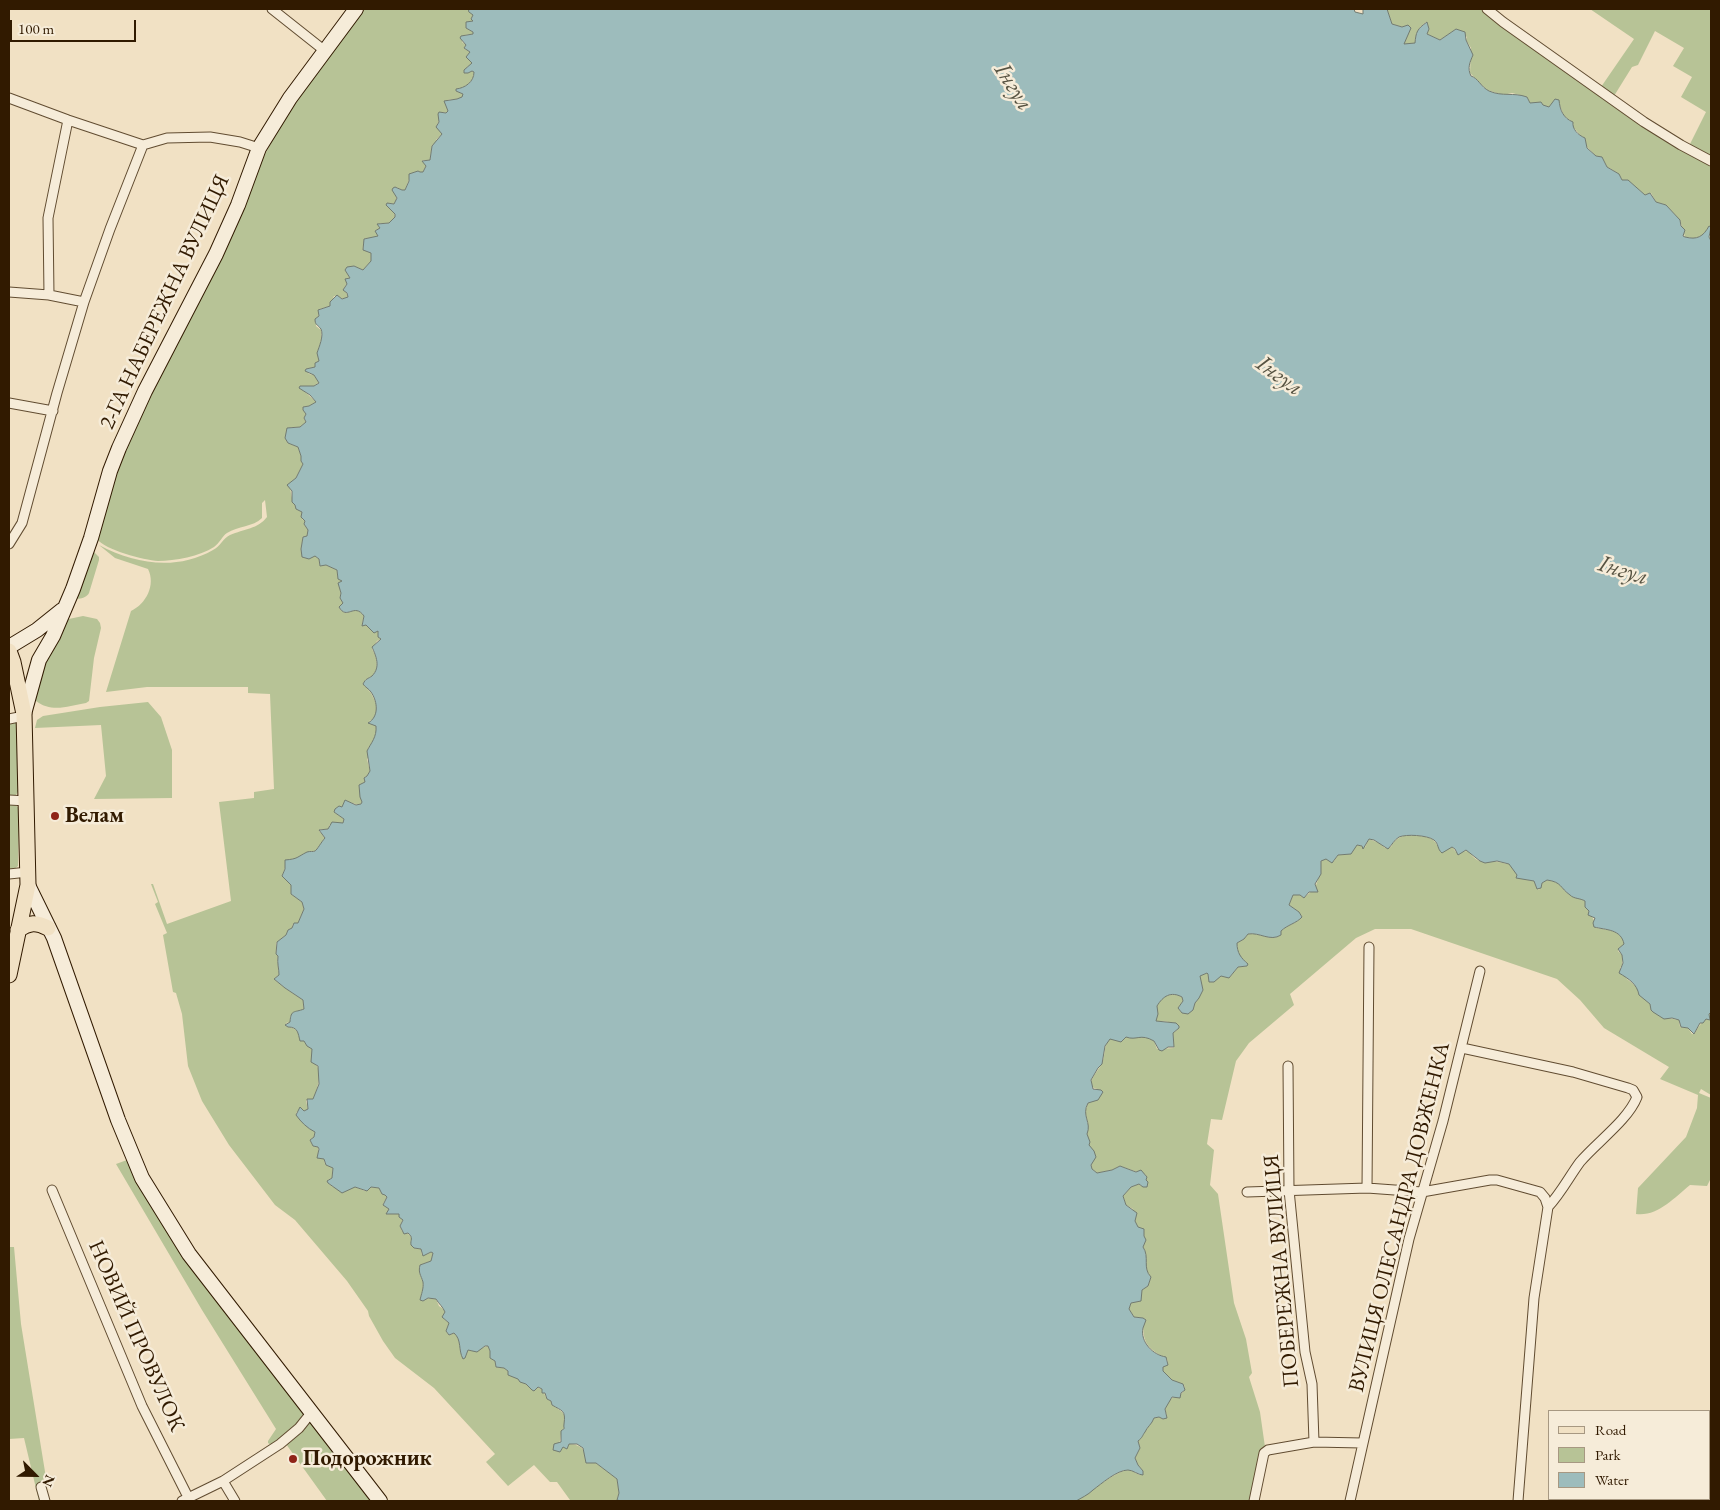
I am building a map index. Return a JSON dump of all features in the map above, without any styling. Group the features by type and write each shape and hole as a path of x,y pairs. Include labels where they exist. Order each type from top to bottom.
{"main road":[{"name":"2-ГА НАБЕРЕЖНА ВУЛИЦЯ","path":"24,715 38,665 66,606 88,546 110,471 145,391 216,254 238,205 259,148 290,98 354,10"},
{"path":"9,647 37,630 66,606"},
{"path":"9,651 14,662 24,715 28,878 9,975"},
{"path":"28,878 48,928 54,938 118,1120 142,1178 189,1254 380,1501"},
{"path":"18,930 27,924 36,922 48,928"}],"street":[{"path":"272,9 325,51"},
{"path":"1488,10 1644,122 1680,145 1711,161"},
{"path":"9,98 144,145 166,138 210,137 240,142 259,148"},
{"path":"49,295 48,218 68,120"},
{"path":"9,544 22,523 84,302 110,229 144,145"},
{"path":"9,292 49,295 84,302"},
{"path":"9,403 53,412"},
{"path":"9,719 24,715"},
{"path":"9,800 27,801"},
{"path":"9,874 28,878"},
{"path":"1367,1188 1369,947"},
{"name":"ВУЛИЦЯ ОЛЕСАНДРА ДОВЖЕНКА","path":"1350,1501 1409,1239 1443,1121 1480,971"},
{"path":"1462,1048 1573,1072 1628,1088 1633,1090 1637,1096 1630,1109 1580,1162 1557,1198 1548,1207"},
{"name":"ПОБЕРЕЖНА ВУЛИЦЯ","path":"1288,1066 1289,1190 1305,1352 1312,1384 1314,1442"},
{"path":"1247,1192 1367,1188 1422,1192 1497,1180 1540,1192 1545,1198 1548,1207 1534,1298 1518,1501"},
{"name":"НОВИЙ ПРОВУЛОК","path":"52,1190 142,1406 185,1499"},
{"path":"185,1499 222,1481 288,1438 311,1413"},
{"path":"1254,1501 1264,1453 1271,1448 1314,1442 1362,1443"},
{"path":"222,1481 235,1501"},
{"path":"41,1487 45,1501"}],"green space":[{"path":"363,9 469,9 473,15 471,19 473,21 466,28 473,32 473,34 465,35 462,42 466,45 464,48 470,52 469,55 472,63 467,67 468,73 474,72 474,76 466,86 456,91 463,94 463,97 447,100 448,111 446,113 443,112 437,125 442,134 436,140 436,144 432,145 430,160 422,160 426,166 423,172 411,174 405,190 396,187 396,201 394,204 389,203 395,217 389,223 380,223 379,230 375,230 379,236 365,238 363,248 371,253 371,261 363,270 354,266 346,270 350,279 344,288 348,297 345,299 334,296 330,306 320,309 316,326 321,330 319,361 315,367 306,369 319,382 314,386 303,386 303,390 316,402 303,407 306,414 304,419 306,422 300,427 291,427 286,438 288,443 298,447 303,464 296,478 290,484 293,500 302,512 302,519 305,521 304,524 308,530 307,536 303,537 301,549 303,558 315,556 319,559 320,566 326,565 337,570 338,578 342,581 339,585 343,603 339,607 345,613 357,610 360,612 364,616 362,624 372,631 378,631 378,637 381,639 377,641 372,649 377,666 375,673 363,684 371,693 377,710 374,719 369,721 376,726 373,741 368,748 369,757 367,759 370,771 365,777 365,782 359,786 363,802 359,805 349,802 342,807 339,806 334,812 344,819 343,823 329,825 329,829 321,829 319,831 325,838 318,848 297,859 288,860 282,876 291,885 291,894 302,902 304,909 298,923 293,924 286,935 276,943 279,975 274,979 303,1000 304,1009 290,1017 290,1022 286,1023 288,1027 294,1028 297,1031 301,1041 304,1041 312,1049 319,1072 318,1084 313,1100 308,1099 306,1101 308,1109 306,1111 299,1110 296,1113 304,1123 315,1131 314,1137 310,1140 313,1146 318,1147 318,1154 324,1159 325,1164 333,1168 332,1178 328,1180 328,1183 333,1187 355,1187 365,1191 371,1187 379,1188 387,1197 383,1204 389,1209 389,1214 399,1214 399,1217 403,1219 400,1226 402,1231 411,1236 411,1245 414,1248 421,1249 422,1255 433,1253 431,1261 420,1265 423,1289 420,1300 436,1299 439,1306 445,1310 444,1319 449,1323 446,1331 449,1335 455,1333 457,1336 463,1357 465,1357 468,1350 472,1351 488,1346 490,1358 495,1361 496,1367 504,1368 508,1371 508,1375 516,1377 527,1385 542,1389 552,1405 565,1416 566,1423 560,1442 555,1443 560,1452 563,1447 567,1449 569,1444 581,1447 591,1463 596,1463 617,1479 619,1493 617,1499 621,1501 569,1501 557,1482 550,1482 534,1465 508,1486 486,1462 495,1454 434,1388 395,1358 383,1341 368,1311 347,1281 295,1220 275,1205 229,1145 202,1101 188,1066 182,1014 176,993 173,992 163,935 167,933 155,904 158,902 151,884 153,884 167,924 231,901 219,802 254,798 254,792 274,789 270,694 248,693 248,687 147,687 106,692 131,611 145,599 151,581 148,569 115,558 99,545 127,557 141,560 170,563 185,561 213,550 228,536 255,526 267,517 265,500 262,503 262,518 258,521 227,533 216,545 208,550 172,560 144,559 116,551 97,539 106,503 124,451 150,393 243,205 265,154 296,99"},
{"path":"1387,9 1484,9 1711,165 1711,227 1699,237 1685,237 1680,220 1666,205 1656,202 1651,193 1645,195 1630,182 1622,180 1618,174 1607,167 1604,161 1587,147 1571,121 1564,116 1559,103 1555,100 1549,107 1530,103 1527,97 1512,93 1503,95 1487,90 1470,73 1471,48 1466,40 1467,37 1456,29 1440,40 1427,34 1429,29 1426,22 1418,31 1415,44 1404,44 1402,27 1392,24"},
{"path":"1590,9 1711,9 1711,157 1689,146 1706,112 1681,97 1692,77 1673,66 1684,48 1655,31 1638,65 1632,67 1614,96 1601,87 1634,39"},
{"path":"92,550 99,557 99,560 89,593 83,598 75,598"},
{"path":"83,616 97,619 101,628 94,658 89,701 60,708 42,705 36,701 34,689 64,620"},
{"path":"148,702 161,717 172,750 172,798 94,799 106,776 101,725 35,728 37,720 43,716"},
{"path":"17,719 19,790 16,795 9,796 9,721"},
{"path":"9,803 19,808 18,866 13,870 9,870"},
{"path":"1407,835 1432,839 1437,845 1448,848 1452,847 1456,852 1468,851 1478,861 1510,864 1524,879 1534,881 1539,890 1542,883 1547,880 1559,884 1573,897 1585,901 1596,928 1614,931 1623,939 1625,944 1618,951 1622,955 1622,965 1620,968 1627,979 1638,988 1638,993 1650,1004 1651,1010 1661,1017 1679,1020 1680,1027 1688,1028 1692,1034 1695,1033 1711,1012 1711,1095 1701,1089 1699,1093 1711,1098 1711,1178 1707,1186 1690,1185 1658,1210 1651,1213 1636,1214 1638,1188 1686,1137 1697,1108 1698,1095 1660,1079 1669,1067 1604,1028 1580,1000 1557,979 1411,929 1375,929 1356,938 1290,994 1294,1005 1249,1043 1236,1061 1222,1120 1211,1119 1207,1144 1214,1150 1210,1185 1218,1194 1234,1303 1246,1339 1252,1373 1249,1377 1260,1412 1265,1447 1252,1501 1076,1501 1118,1473 1130,1470 1140,1475 1143,1471 1135,1458 1140,1448 1138,1441 1154,1418 1159,1417 1163,1419 1167,1416 1165,1409 1170,1399 1180,1395 1185,1390 1184,1385 1172,1380 1163,1371 1163,1367 1168,1364 1167,1359 1150,1347 1145,1339 1143,1318 1134,1317 1129,1309 1131,1303 1139,1299 1142,1290 1148,1286 1151,1277 1146,1266 1146,1255 1143,1247 1144,1235 1136,1224 1133,1209 1126,1205 1123,1196 1131,1187 1139,1184 1141,1186 1146,1181 1146,1175 1120,1166 1097,1173 1092,1169 1091,1165 1095,1155 1089,1146 1088,1123 1085,1112 1088,1103 1093,1101 1097,1089 1092,1087 1091,1082 1103,1062 1107,1042 1109,1039 1144,1037 1154,1041 1157,1049 1174,1048 1173,1033 1177,1030 1174,1023 1158,1022 1155,1020 1157,1006 1161,999 1171,995 1182,997 1183,1001 1178,1008 1182,1013 1193,1010 1203,990 1199,976 1207,973 1209,980 1221,976 1230,977 1238,967 1247,966 1239,954 1237,943 1248,934 1277,937 1281,935 1283,929 1300,919 1302,917 1299,912 1289,905 1293,895 1300,895 1304,898 1315,888 1321,871 1320,863 1324,858 1334,861 1338,855 1347,854 1357,845 1365,847 1369,839 1385,848 1391,847 1397,839"},
{"path":"127,1160 304,1413 295,1428 271,1445 268,1441 276,1429 202,1310 116,1164"},
{"path":"9,1247 14,1247 21,1324 47,1484 40,1486 43,1501 39,1501 24,1438 9,1439"},
{"path":"310,1421 375,1501 327,1501 286,1444"}],"water":[{"name":"Інгул","path":"469,9 1354,9 1355,12 1363,14 1363,9 1387,9 1392,24 1402,27 1408,25 1411,28 1404,44 1415,43 1418,31 1427,22 1429,29 1427,34 1440,40 1456,29 1465,32 1466,40 1473,55 1469,65 1471,76 1486,89 1499,94 1527,97 1530,103 1541,102 1549,107 1555,99 1559,100 1563,113 1573,122 1576,132 1585,138 1587,148 1596,156 1602,157 1607,167 1619,174 1622,180 1628,180 1645,195 1650,193 1656,202 1666,205 1680,220 1681,226 1685,230 1683,236 1696,238 1702,235 1709,226 1711,227 1709,237 1711,241 1710,1020 1706,1019 1703,1023 1700,1023 1694,1034 1688,1028 1681,1027 1679,1020 1672,1018 1664,1019 1653,1012 1650,1004 1639,995 1634,985 1619,973 1623,963 1622,955 1618,949 1624,944 1620,935 1594,927 1595,918 1588,915 1589,911 1585,907 1585,901 1572,896 1556,882 1547,880 1542,883 1541,888 1537,889 1534,881 1516,878 1517,875 1509,864 1497,861 1485,863 1466,850 1458,855 1452,847 1442,853 1434,840 1416,836 1399,837 1388,849 1369,839 1363,849 1362,846 1357,845 1351,854 1338,855 1332,863 1326,859 1321,861 1321,874 1315,884 1318,892 1309,892 1304,898 1300,895 1293,895 1289,905 1299,912 1302,917 1300,919 1283,929 1281,935 1277,937 1248,934 1237,943 1241,957 1248,964 1247,966 1238,967 1229,978 1221,976 1214,982 1209,982 1207,973 1200,976 1203,990 1193,1010 1188,1014 1182,1013 1178,1008 1183,1001 1182,997 1178,995 1174,994 1165,997 1159,1002 1156,1021 1176,1023 1179,1026 1173,1033 1174,1047 1168,1047 1162,1051 1159,1050 1154,1041 1142,1037 1126,1037 1121,1042 1110,1039 1105,1046 1102,1064 1091,1080 1093,1089 1103,1092 1098,1100 1088,1103 1086,1108 1089,1145 1096,1157 1091,1165 1092,1169 1097,1173 1120,1166 1136,1172 1141,1170 1147,1177 1146,1180 1148,1182 1147,1187 1139,1184 1131,1187 1123,1196 1126,1205 1137,1213 1135,1221 1138,1227 1144,1229 1146,1240 1143,1247 1148,1274 1151,1277 1148,1286 1142,1290 1141,1301 1131,1303 1129,1309 1134,1317 1146,1320 1143,1333 1148,1347 1156,1354 1166,1357 1168,1365 1163,1367 1163,1371 1172,1380 1183,1384 1185,1390 1181,1393 1180,1398 1172,1397 1165,1409 1167,1418 1154,1418 1138,1441 1140,1448 1135,1458 1143,1471 1143,1475 1128,1470 1119,1472 1076,1501 617,1500 619,1493 617,1479 596,1463 586,1463 583,1448 577,1444 569,1444 567,1449 563,1447 560,1452 553,1450 554,1444 561,1442 561,1431 564,1428 564,1413 552,1405 545,1393 542,1393 542,1389 538,1387 534,1391 518,1379 508,1375 508,1371 504,1368 496,1367 495,1361 490,1358 488,1346 477,1352 468,1350 463,1359 456,1336 454,1333 449,1335 446,1331 449,1323 442,1317 445,1312 442,1307 436,1299 420,1300 423,1282 420,1265 431,1261 433,1253 431,1252 423,1256 421,1249 414,1248 411,1245 411,1236 408,1233 404,1234 400,1226 403,1220 399,1217 399,1214 386,1214 389,1209 383,1205 387,1197 382,1194 379,1188 371,1187 367,1191 355,1187 342,1193 328,1183 327,1181 332,1178 333,1168 326,1165 324,1159 317,1158 319,1149 313,1146 310,1140 314,1137 315,1132 304,1125 296,1115 300,1107 304,1111 308,1109 307,1099 313,1099 319,1084 318,1066 311,1062 312,1049 304,1041 300,1041 296,1029 285,1025 290,1022 292,1013 304,1009 303,1000 274,979 279,975 278,956 276,954 277,942 286,935 294,923 298,923 304,909 302,902 291,894 291,885 282,876 285,869 285,860 317,849 325,838 319,830 328,829 332,822 343,823 344,819 334,812 335,809 339,806 342,807 345,800 356,805 362,802 359,785 365,782 364,778 370,771 367,751 376,733 376,726 368,723 376,713 376,705 370,691 363,684 375,673 377,662 372,647 381,639 378,637 378,631 374,633 366,625 362,626 364,616 360,612 345,612 339,607 343,603 340,598 341,593 338,583 342,581 338,579 337,570 326,565 320,566 319,559 315,556 309,559 302,557 303,537 307,536 308,530 304,524 305,521 301,517 302,512 296,509 292,502 292,491 287,485 296,478 303,464 298,447 288,443 285,438 287,428 300,427 306,422 304,418 306,414 303,407 316,402 310,395 299,388 300,386 314,386 319,383 314,375 305,371 315,367 315,363 319,361 317,353 322,335 321,329 315,321 319,316 318,310 330,306 330,302 337,295 342,299 348,297 347,293 343,290 347,284 345,279 350,278 345,270 347,267 354,266 363,270 371,261 371,253 363,250 364,239 378,236 375,231 380,228 377,224 389,223 395,217 395,214 386,205 387,203 394,204 397,198 392,190 393,188 405,190 409,181 409,174 418,171 423,172 426,166 422,161 430,160 432,146 442,134 436,127 439,122 439,112 446,113 448,111 444,101 462,97 463,94 456,91 456,89 466,86 474,76 472,71 464,73 464,70 472,63 466,57 470,52 464,48 466,45 460,38 461,36 473,34 473,32 466,28 466,22 473,21 471,19 473,15 469,12"}],"place":[{"name":"Велам","path":"55,816"},
{"name":"Подорожник","path":"293,1459"}]}
